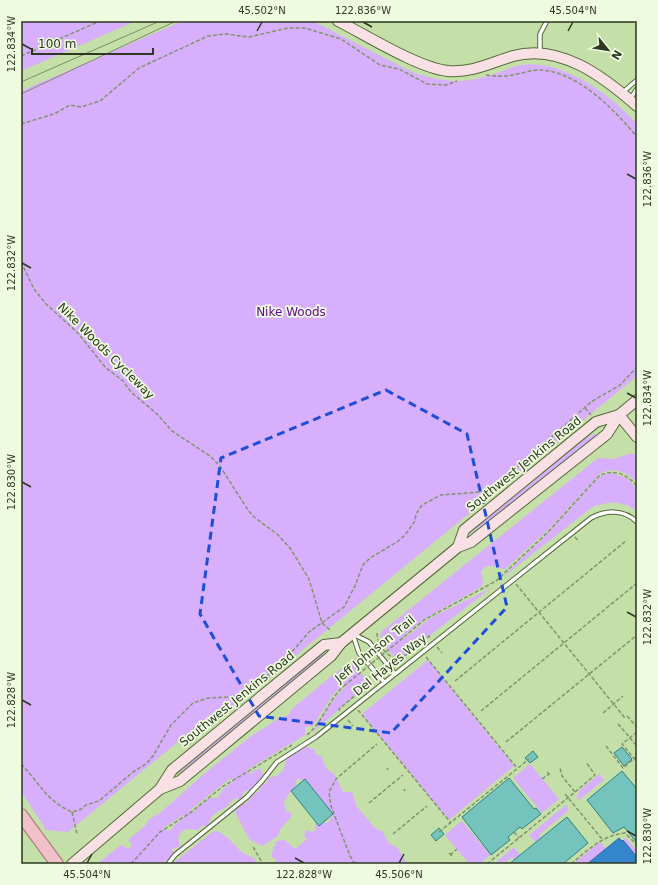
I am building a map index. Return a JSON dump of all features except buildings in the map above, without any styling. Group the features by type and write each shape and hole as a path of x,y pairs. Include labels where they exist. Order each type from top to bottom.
{"main road":[{"path":"338,21 417,61 440,69 470,70 513,56 540,54 552,55 574,62 629,100"},
{"name":"Southwest Jenkins Road","path":"72,864 160,789 172,770 324,645 341,643 458,547 471,542 607,434 619,415 637,400"},
{"path":"619,415 637,437"},
{"name":"Southwest Jenkins Road","path":"458,547 464,530 470,525 596,422 619,415"},
{"path":"21,815 57,864"}],"lane":[{"path":"540,54 540,34 547,21"},
{"path":"629,100 637,80"},
{"path":"629,100 637,89"},
{"name":"Del Hayes Way","path":"168,864 175,855 247,797 277,762 305,746 344,716 384,682 591,518 598,515 620,512 627,514 637,522"},
{"path":"352,634 369,642 395,674"},
{"path":"352,634 359,653 384,682"}],"path":[{"path":"21,56 100,21"},
{"path":"21,124 54,114 70,105 81,106 100,100 139,68 208,36 216,34 249,37 288,28 305,28 341,39 380,64 399,69 427,84 446,85 460,78"},
{"path":"484,75 506,76 541,70 560,75 587,88 600,98 637,137"},
{"name":"Nike Woods Cycleway","path":"21,262 38,295 78,333 105,367 123,381 131,392 157,414 172,431 210,456 220,466 248,510 282,539 290,548 309,579 322,622 330,630"},
{"path":"21,764 43,792 54,802 72,812 80,810 86,805 99,801 133,772 146,764 153,756 174,722 194,703 208,698 228,697 240,694 278,668 309,632 344,607 355,586 363,565 370,558 397,542 405,535 415,521 416,514 422,505 440,495 479,492 495,487 584,408 620,385 637,367"},
{"path":"620,385 623,388"},
{"path":"584,408 591,415"},
{"name":"Jeff Johnson Trail","path":"303,738 311,732 333,696 344,686 424,620 496,581 548,532 599,476 610,472 619,473 628,477 637,486"},
{"path":"455,681 627,540"},
{"path":"513,581 625,718"},
{"path":"481,711 637,583"},
{"path":"377,633 377,638 382,647 389,656 397,659 402,658 429,636"},
{"path":"506,742 637,635"},
{"path":"426,657 517,768"},
{"path":"353,659 359,662"},
{"path":"363,666 367,670"},
{"path":"353,726 339,709 369,684 371,680 369,672"},
{"path":"603,712 623,696"},
{"path":"359,711 451,823"},
{"path":"627,716 637,728"},
{"path":"618,724 637,746"},
{"path":"637,732 622,744 637,762"},
{"path":"131,864 160,832 190,813 222,787 298,742"},
{"path":"355,864 350,856 331,806 329,792 336,779 377,744"},
{"path":"606,746 623,768 637,756"},
{"path":"439,832 529,759"},
{"path":"488,864 595,774 586,762"},
{"path":"560,768 562,776 575,792"},
{"path":"542,779 548,774"},
{"path":"369,803 402,775"},
{"path":"566,794 602,839"},
{"path":"393,834 427,806"},
{"path":"72,812 76,834"},
{"path":"514,832 519,838"},
{"path":"571,864 602,839 625,833 637,845"},
{"path":"253,847 263,864"},
{"path":"450,854 457,849"}],"highlighted area":[{"path":"386,390 467,434 507,607 391,733 259,716 200,614 221,458"}],"green space":[{"path":"21,21 136,21 21,71"},
{"name":"Nike Woods","path":"183,21 313,21 410,71 429,77 448,81 477,79 522,65 537,65 569,73 600,91 637,124 637,376 189,743 184,737 68,832 46,830 21,791 21,91"},
{"path":"594,434 599,435 468,537 484,521 582,440"},
{"path":"632,453 637,456 637,483 625,473 620,471 610,470 600,474 549,529 505,569 486,566 481,572 483,583 481,587 426,618 403,636 405,638 430,618 491,588 402,657 394,655 386,649 381,640 381,632 598,458 613,459"},
{"path":"612,473 627,478 637,489 637,511 632,507 620,503 608,503 591,508 502,578 544,537 597,479 605,474"},
{"path":"327,653 177,776 193,759 320,655"},
{"path":"428,660 514,766 449,820 362,714"},
{"path":"351,663 368,681 366,686 313,732 332,701 345,687 343,685 332,696 313,726 305,727 305,735 247,770 250,774 254,770 261,769 263,775 253,789 243,792 241,800 235,798 226,807 214,814 208,826 202,826 198,830 188,829 182,831 178,837 180,847 172,849 174,854 171,855 171,859 166,860 162,864 97,864 121,845 129,849 132,844 128,840 147,824 148,820 160,813 204,774 250,737 279,718 288,715 292,709 335,673","holes":["234,778 232,782 222,790 218,798 209,798 203,804 197,806 195,812 190,810 227,781","186,814 171,830 164,830 163,828"]},
{"path":"300,747 308,747 315,750 315,754 321,756 326,768 335,775 343,792 352,792 357,807 376,829 382,831 389,843 398,848 407,864 275,864 276,860 271,856 276,841 285,840 295,849 307,839 304,836 306,830 313,832 316,828 316,822 328,823 333,814 313,789 300,779 297,779 295,789 290,792 284,802 286,811 291,813 292,816 281,828 278,836 262,846 249,839 235,812 240,805 247,803 249,798 260,790 261,784 266,784 268,778 276,776 283,771 286,760"},
{"path":"530,764 559,799 542,813 513,778"},
{"path":"599,774 604,780 579,800 576,796 579,794 578,792"},
{"path":"566,805 569,810 539,835 541,837 535,842 529,835"},
{"path":"462,821 490,855 480,864 469,864 445,835"},
{"path":"217,831 228,838 243,853 254,858 257,864 172,864 212,832"},
{"path":"626,838 637,851 637,857 623,840"},
{"path":"600,842 606,849 587,864 573,864"},
{"path":"514,847 520,855 514,859 512,857 503,864 494,864"}],"water":[{"path":"619,838 622,841 623,840 637,857 637,864 587,864"}],"tram line":[{"path":"21,82 160,21"},
{"path":"21,94 176,21"}]}
